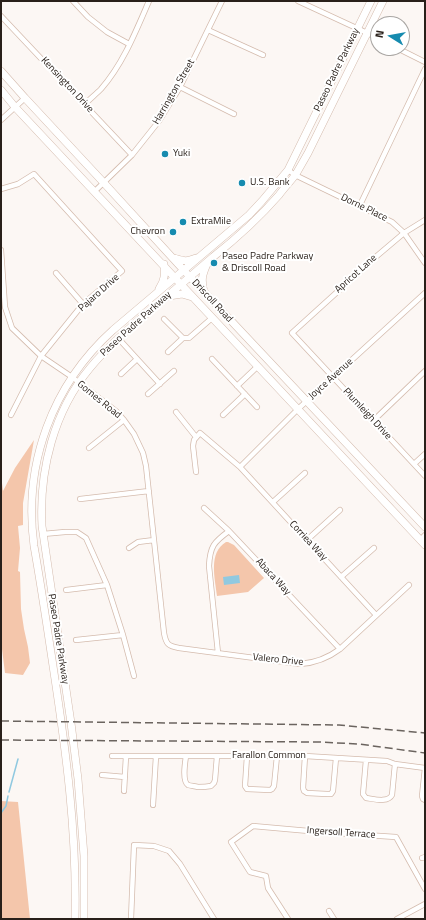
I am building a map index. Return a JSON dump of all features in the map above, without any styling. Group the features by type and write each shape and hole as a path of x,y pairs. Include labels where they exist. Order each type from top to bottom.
{"main road":[{"name":"Paseo Padre Parkway","path":"75,919 74,848 70,787 31,511 36,463 45,431 56,405 72,377 86,358 101,342 249,215 288,170 371,1"},
{"name":"Paseo Padre Parkway","path":"84,919 84,845 78,778 41,515 43,476 52,438 67,402 96,360 118,338 246,230 268,208 296,175 383,1"},
{"name":"Driscoll Road","path":"1,71 184,271 425,528"},
{"name":"Driscoll Road","path":"1,90 164,264 212,318 423,540"},
{"path":"172,257 183,261 200,257"},
{"path":"204,292 202,276 209,261"},
{"path":"157,293 164,279 164,264"},
{"path":"167,296 182,294 194,297"},
{"path":"32,490 36,525 43,534"}],"street":[{"path":"73,1 100,27 129,44"},
{"path":"85,104 101,89 115,69 129,44 149,1"},
{"name":"Harrington Street","path":"95,191 132,155 159,121 180,87 222,1"},
{"path":"298,1 370,34"},
{"name":"Kensington Drive","path":"1,16 132,155"},
{"path":"208,30 262,55"},
{"path":"410,54 425,62"},
{"path":"360,205 425,69"},
{"path":"180,87 234,114"},
{"path":"1,120 25,98"},
{"name":"Dorne Place","path":"288,170 392,222 404,232 425,263"},
{"name":"Pajaro Drive","path":"1,189 18,184 34,174 122,271 83,304 41,356 11,415"},
{"name":"Apricot Lane","path":"292,333 378,254 404,232 425,220"},
{"name":"Gomes Road","path":"1,250 3,307 12,328 41,356 72,377 116,411 134,434 143,453 149,491 164,633 165,640 168,645"},
{"path":"56,273 83,304"},
{"name":"Joyce Avenue","path":"240,467 298,409 425,293"},
{"path":"168,352 183,338 189,338 212,318"},
{"path":"164,319 183,338"},
{"name":"Plumleigh Drive","path":"292,333 425,476"},
{"path":"118,338 160,384"},
{"path":"121,374 137,359"},
{"path":"212,359 257,407"},
{"path":"237,386 258,366"},
{"path":"148,394 174,371"},
{"path":"373,420 425,371"},
{"path":"223,415 245,394"},
{"path":"176,412 196,437 193,446 196,472"},
{"path":"89,448 124,420"},
{"name":"Corriea Way","path":"196,437 200,433 240,467 376,615"},
{"path":"414,464 425,454"},
{"path":"273,502 305,473"},
{"path":"80,499 149,491"},
{"name":"Abaca Way","path":"204,508 229,531 340,649"},
{"path":"307,540 340,510"},
{"path":"218,653 209,566 212,548 218,538 229,531"},
{"path":"43,534 77,532 86,538 107,585 134,676"},
{"path":"129,548 138,542 154,540"},
{"path":"342,577 374,548"},
{"path":"66,590 107,585"},
{"name":"Valero Drive","path":"168,645 179,648 300,664 310,663 331,656 340,649 409,585"},
{"path":"76,640 123,635"},
{"name":"Farallon Common","path":"112,756 305,756 387,761 395,764 425,768"},
{"path":"124,791 126,756"},
{"path":"153,805 156,756"},
{"path":"186,756 185,782 192,786 206,787 211,786 214,783 217,756"},
{"path":"247,756 245,786 247,789 270,790 274,786 276,756"},
{"path":"305,756 303,788 306,793 330,794 333,791 336,758"},
{"path":"366,760 363,794 366,798 387,800 390,798 392,794 395,764"},
{"path":"425,768 422,796 425,800"},
{"path":"102,775 125,777"},
{"name":"Ingersoll Terrace","path":"288,919 268,888 266,876 250,872 231,842 253,826 396,837 425,889"},
{"path":"131,919 134,845 154,846 169,851 180,864 214,919"},
{"path":"397,919 425,904"},
{"path":"329,911 334,919"}],"shaded area":[{"path":"34,440 23,503 23,525 18,526 20,548 18,571 20,572 21,609 30,663 23,675 5,673 1,641 1,475 3,491 15,468"},
{"path":"226,542 234,545 264,578 248,592 217,596 214,574 215,559 220,547"},
{"path":"1,801 18,802 30,919 1,919"}],"water":[{"path":"239,575 240,583 224,585 223,577"}],"waterway":[{"path":"9,792 18,759"},
{"path":"1,813 6,806 8,796"}],"railway":[{"path":"1,721 339,725 425,733"},
{"path":"1,740 319,742 359,744 425,753"}],"place":[{"name":"Yuki","path":"165,154"},
{"name":"U.S. Bank","path":"242,183"},
{"name":"ExtraMile","path":"183,222"},
{"name":"Chevron","path":"173,232"},
{"name":"Paseo Padre Parkway & Driscoll Road","path":"214,263"}]}
